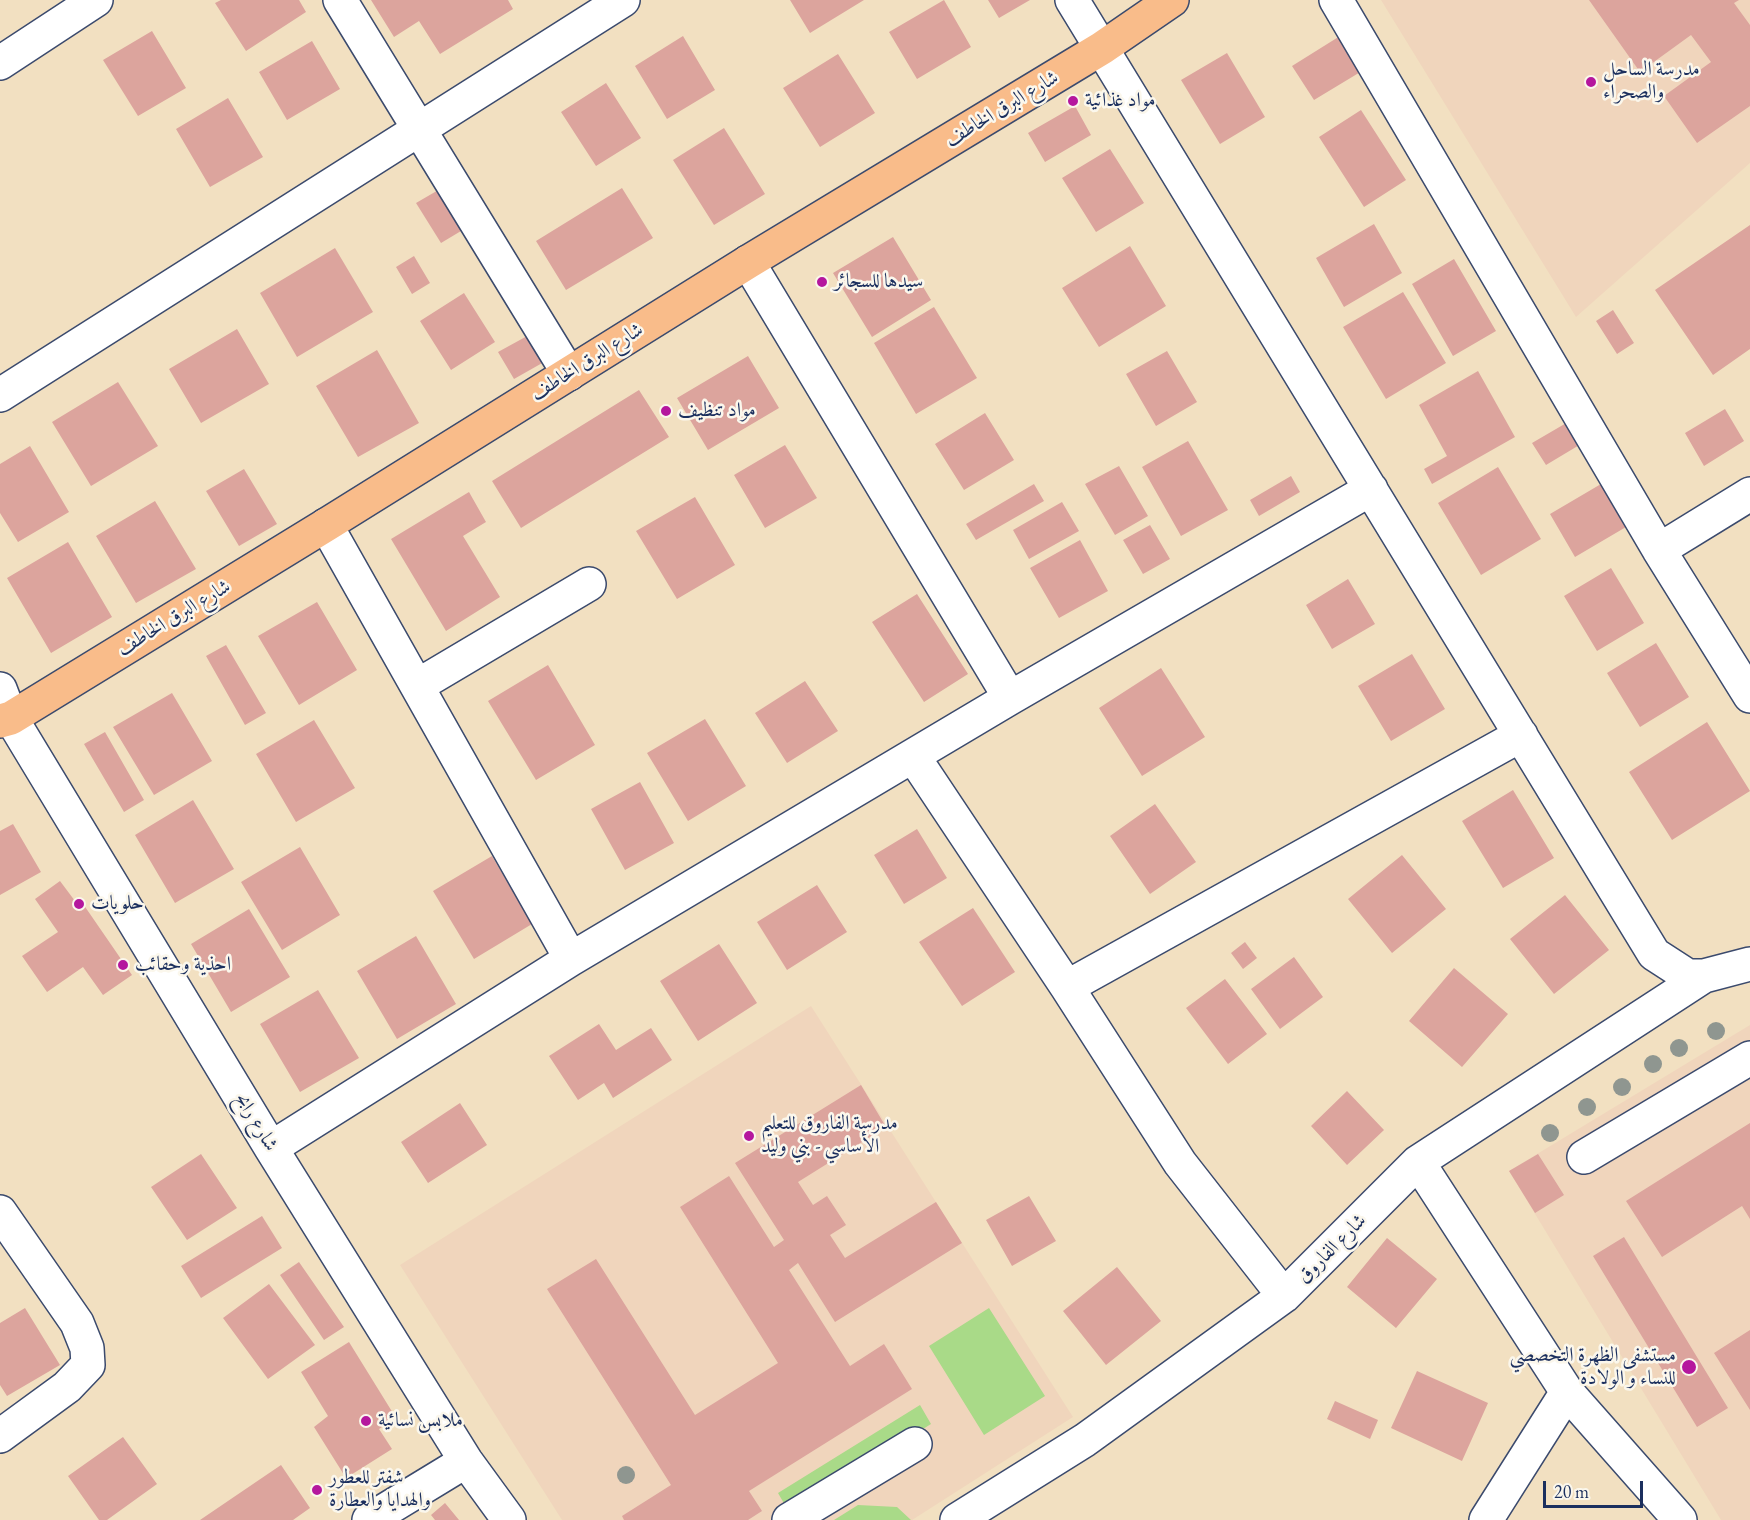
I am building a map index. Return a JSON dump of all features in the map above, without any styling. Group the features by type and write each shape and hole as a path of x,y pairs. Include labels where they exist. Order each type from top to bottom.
{"main road":[{"name":"شارع البرق الخاطف","path":"4,709 326,525 747,262 1102,48 1172,0"}],"street":[{"path":"0,63 96,0"},
{"path":"340,0 569,374"},
{"path":"0,395 623,0"},
{"path":"1072,0 1654,954 1688,976 1704,976 1750,964"},
{"path":"1336,0 1659,550 1750,696"},
{"path":"747,262 1010,698"},
{"path":"271,1148 572,959 1010,698 1371,489"},
{"path":"1659,550 1750,494"},
{"path":"326,525 572,959"},
{"path":"417,686 589,584"},
{"name":"شارع رابح","path":"4,709 271,1148 466,1461 509,1520"},
{"path":"1067,987 1521,735"},
{"path":"913,756 1067,987 1179,1163 1284,1296"},
{"name":"شارع الفاروق","path":"957,1520 1085,1440 1284,1296 1418,1162 1704,976"},
{"path":"1584,1156 1750,1058"},
{"path":"1418,1162 1567,1392 1680,1520"},
{"path":"0,1212 77,1323 87,1348 88,1365 67,1387 0,1436"},
{"path":"1486,1520 1567,1392"},
{"path":"789,1520 915,1444"},
{"path":"369,1520 466,1461"}],"shaded area":[{"name":"مدرسة الساحل والصحراء","path":"1381,0 1750,0 1750,163 1576,317"},
{"name":"مدرسة الفاروق للتعليم الأساسي - بني وليد","path":"811,1006 1073,1417 912,1520 562,1520 400,1265"},
{"name":"مستشفى الظهرة التخصصي للنساء و الولادة","path":"1750,1025 1750,1520 1721,1520 1509,1171"}],"green space":[{"path":"989,1308 1045,1396 984,1435 929,1346"},
{"path":"920,1405 931,1424 789,1512 778,1493"},
{"path":"858,1505 897,1507 911,1520 834,1520"}],"building":[{"path":"221,0 299,0 306,12 246,51 215,3"},
{"path":"371,0 508,0 513,9 440,54 419,21 394,37"},
{"path":"790,0 864,0 810,33"},
{"path":"944,0 971,47 917,79 889,32"},
{"path":"988,0 1030,0 999,18"},
{"path":"1589,0 1739,0 1734,3 1750,25 1750,106 1697,143 1664,96 1711,62 1691,35 1640,72"},
{"path":"152,31 186,88 138,116 103,60"},
{"path":"683,36 715,90 667,119 635,66"},
{"path":"1340,36 1362,71 1314,100 1292,66"},
{"path":"312,41 340,89 287,120 259,72"},
{"path":"1227,53 1265,117 1220,144 1181,80"},
{"path":"838,54 875,113 820,147 783,88"},
{"path":"606,83 641,138 596,166 561,112"},
{"path":"228,98 263,157 210,187 176,129"},
{"path":"1075,106 1091,135 1045,162 1028,133"},
{"path":"1361,110 1406,180 1364,207 1319,137"},
{"path":"724,128 765,194 714,225 673,160"},
{"path":"1110,149 1144,203 1096,232 1062,178"},
{"path":"447,185 471,225 441,243 416,203"},
{"path":"622,188 653,238 566,290 536,241"},
{"path":"1374,224 1402,273 1344,307 1316,258"},
{"path":"1750,225 1750,349 1713,375 1655,290"},
{"path":"893,237 931,300 872,337 833,273"},
{"path":"1130,246 1166,306 1099,347 1062,288"},
{"path":"335,248 373,312 297,357 260,293"},
{"path":"414,256 430,283 412,294 396,267"},
{"path":"1454,259 1496,331 1453,356 1412,284"},
{"path":"1403,292 1446,363 1386,399 1343,327"},
{"path":"464,293 495,342 451,370 420,321"},
{"path":"934,307 977,378 916,414 874,343"},
{"path":"1613,310 1634,343 1617,354 1596,321"},
{"path":"237,329 269,384 201,423 169,369"},
{"path":"529,335 544,362 514,379 498,352"},
{"path":"377,350 419,423 358,457 316,386"},
{"path":"1167,351 1197,402 1156,426 1126,374"},
{"path":"748,356 779,408 708,450 677,398"},
{"path":"1478,371 1515,437 1432,484 1424,469 1447,456 1419,405"},
{"path":"118,382 158,446 91,486 52,422"},
{"path":"639,390 669,437 521,528 492,481"},
{"path":"1725,409 1744,441 1704,466 1685,433"},
{"path":"985,413 1014,460 964,490 935,444"},
{"path":"1568,422 1581,444 1546,465 1532,443"},
{"path":"1188,441 1228,510 1181,536 1142,467"},
{"path":"785,445 817,498 765,528 734,475"},
{"path":"30,446 69,512 18,542 0,513 0,464"},
{"path":"1119,466 1148,516 1115,535 1085,484"},
{"path":"1498,467 1541,539 1481,575 1438,503"},
{"path":"244,469 277,524 239,546 206,491"},
{"path":"1291,476 1300,492 1259,516 1250,500"},
{"path":"1034,484 1044,501 976,540 966,524"},
{"path":"1601,484 1626,527 1575,557 1550,514"},
{"path":"469,492 486,522 463,536 500,597 446,631 391,539"},
{"path":"695,497 735,565 677,599 636,531"},
{"path":"155,501 196,569 136,603 96,536"},
{"path":"1062,502 1079,531 1029,559 1013,530"},
{"path":"1150,525 1170,559 1143,574 1123,540"},
{"path":"1080,540 1108,591 1059,618 1030,568"},
{"path":"68,542 112,617 51,653 7,578"},
{"path":"1611,568 1644,623 1597,651 1564,596"},
{"path":"1348,579 1375,624 1332,649 1306,605"},
{"path":"917,594 968,674 924,702 872,622"},
{"path":"317,602 357,670 299,705 258,636"},
{"path":"1656,643 1689,697 1640,727 1607,673"},
{"path":"226,645 266,713 245,725 206,656"},
{"path":"1412,654 1445,709 1391,741 1358,686"},
{"path":"548,665 595,745 536,780 488,701"},
{"path":"1161,668 1205,737 1142,776 1099,708"},
{"path":"805,681 838,731 787,763 755,713"},
{"path":"172,693 212,761 154,795 113,727"},
{"path":"705,719 746,786 688,821 647,753"},
{"path":"314,720 355,788 296,822 256,754"},
{"path":"1707,722 1750,791 1672,840 1629,772"},
{"path":"105,732 144,800 124,812 84,744"},
{"path":"640,782 674,843 625,870 591,809"},
{"path":"1513,790 1554,858 1503,888 1462,821"},
{"path":"193,800 234,869 175,903 135,835"},
{"path":"1155,804 1196,862 1150,894 1110,836"},
{"path":"13,824 41,872 0,895 0,831"},
{"path":"917,829 947,878 904,904 874,855"},
{"path":"300,847 340,915 282,950 241,882"},
{"path":"1402,855 1446,909 1392,953 1348,899"},
{"path":"492,856 532,924 474,959 433,891"},
{"path":"60,881 75,901 79,898 132,975 103,995 83,967 47,992 22,956 58,932 35,899"},
{"path":"817,885 847,932 787,970 757,922"},
{"path":"1565,895 1609,950 1554,994 1510,939"},
{"path":"973,908 1015,972 962,1006 919,942"},
{"path":"249,909 290,977 231,1012 191,944"},
{"path":"416,936 456,1004 397,1039 357,971"},
{"path":"1245,942 1257,958 1243,969 1231,953"},
{"path":"719,944 757,1003 698,1041 660,981"},
{"path":"1294,957 1323,997 1280,1029 1251,989"},
{"path":"1454,968 1508,1014 1462,1067 1409,1021"},
{"path":"1225,979 1267,1034 1228,1064 1186,1008"},
{"path":"318,990 359,1058 300,1092 260,1024"},
{"path":"599,1024 616,1050 651,1028 672,1060 613,1098 604,1083 578,1100 549,1056"},
{"path":"861,1085 886,1127 798,1182 813,1205 827,1196 846,1225 830,1235 845,1258 936,1202 962,1243 835,1322 798,1263 789,1270 850,1366 884,1344 912,1389 749,1491 762,1511 748,1520 624,1520 622,1516 671,1485 547,1289 596,1259 695,1415 778,1363 680,1207 729,1176 774,1247 784,1240 735,1163"},
{"path":"1347,1091 1384,1130 1347,1165 1311,1126"},
{"path":"460,1103 487,1145 428,1183 401,1142"},
{"path":"1750,1123 1750,1219 1742,1206 1662,1257 1626,1201"},
{"path":"201,1154 237,1208 187,1240 151,1187"},
{"path":"1538,1154 1564,1195 1535,1213 1509,1171"},
{"path":"1029,1196 1056,1241 1012,1266 986,1220"},
{"path":"262,1216 282,1248 201,1298 181,1266"},
{"path":"1624,1237 1728,1408 1697,1427 1593,1256"},
{"path":"1387,1238 1437,1279 1396,1328 1347,1287"},
{"path":"299,1262 344,1327 324,1340 280,1275"},
{"path":"1117,1267 1161,1321 1106,1365 1063,1311"},
{"path":"269,1284 315,1345 268,1379 223,1318"},
{"path":"25,1308 60,1365 7,1396 0,1385 0,1323"},
{"path":"1750,1330 1750,1410 1714,1353"},
{"path":"349,1342 396,1418 379,1429 392,1449 346,1478 314,1427 328,1416 301,1372"},
{"path":"1417,1371 1488,1403 1462,1461 1391,1428"},
{"path":"1335,1401 1378,1420 1370,1439 1327,1419"},
{"path":"123,1437 157,1484 107,1520 99,1520 68,1476"},
{"path":"281,1465 310,1508 293,1520 200,1520"},
{"path":"445,1503 459,1520 435,1520 431,1515"}],"place":[{"name":"مدرسة الساحل والصحراء","path":"1591,82"},
{"name":"مواد غذائية","path":"1073,101"},
{"name":"سيدها للسجائر","path":"822,282"},
{"name":"مواد تنظيف","path":"666,411"},
{"name":"حلويات","path":"79,904"},
{"name":"احذية وحقائب","path":"123,965"},
{"name":"مدرسة الفاروق للتعليم الأساسي - بني وليد","path":"749,1136"},
{"name":"مستشفى الظهرة التخصصي للنساء و الولادة","path":"1689,1367"},
{"name":"ملابس نسائية","path":"366,1421"},
{"name":"شفتر للعطور والهدايا والعطارة","path":"317,1490"}]}
